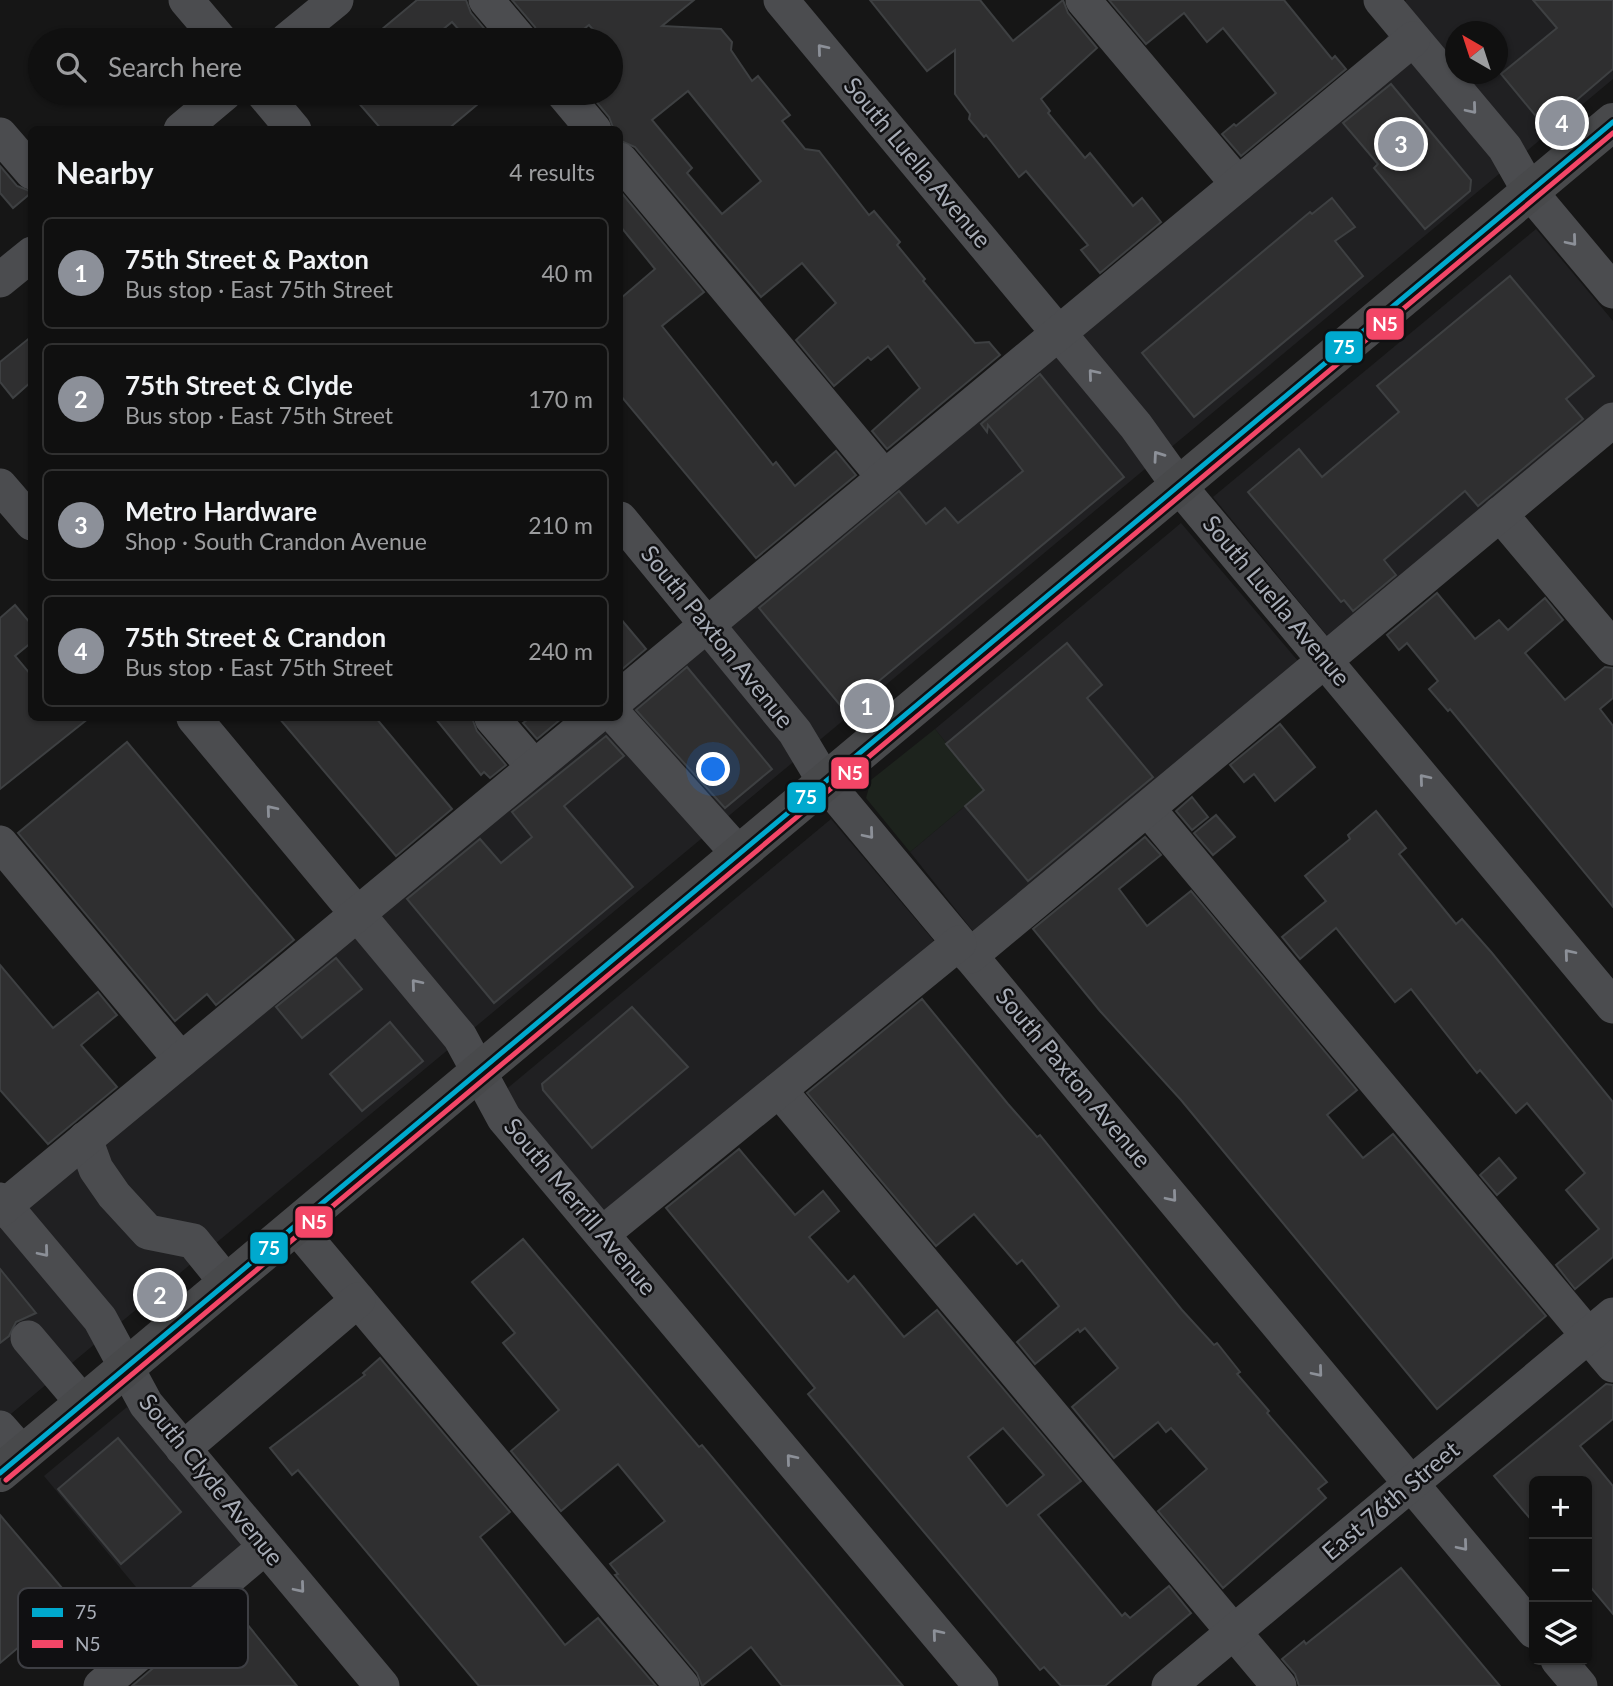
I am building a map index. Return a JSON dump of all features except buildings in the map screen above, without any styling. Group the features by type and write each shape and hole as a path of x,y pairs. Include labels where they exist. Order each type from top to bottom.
{"main road":[{"path":"8,1451 83,1403 1613,122"}],"street":[{"path":"186,0 209,28"},
{"path":"302,28 336,0"},
{"path":"486,0 510,28"},
{"name":"South Luella Avenue","path":"781,0 1136,426 1179,486 1613,1006"},
{"path":"1083,0 1238,184"},
{"path":"623,694 1238,184 1400,13 1504,148 1530,192 1613,291"},
{"path":"186,126 211,105"},
{"path":"273,105 291,126"},
{"path":"573,105 591,126"},
{"path":"0,135 28,168"},
{"path":"623,164 884,477"},
{"path":"0,280 28,257"},
{"path":"601,1234 779,1090 1148,808 1613,420"},
{"path":"0,485 28,518"},
{"path":"1500,514 1613,649"},
{"name":"South Paxton Avenue","path":"623,523 795,732 825,782 1529,1625"},
{"name":"South Merrill Avenue","path":"196,721 460,1037 504,1118 981,1686"},
{"path":"495,721 534,768"},
{"path":"2,1205 590,721"},
{"path":"620,721 739,853"},
{"path":"1148,808 1601,1326 1613,1365"},
{"path":"0,843 181,1060"},
{"path":"779,1090 1279,1686"},
{"path":"85,1139 96,1169 148,1232 193,1241 227,1283"},
{"name":"South Clyde Avenue","path":"2,1205 100,1319 146,1405 382,1686"},
{"path":"295,1226 682,1686"},
{"path":"183,1449 358,1300"},
{"name":"East 76th Street","path":"1169,1686 1601,1326"},
{"path":"27,1338 83,1403"},
{"path":"217,1588 265,1547"},
{"path":"1562,1665 1580,1686"},
{"path":"101,1686 122,1668"}],"shaded area":[{"path":"1406,0 1613,0 1613,79 0,1423 0,1224 595,721 623,721 623,698 1373,64"},
{"path":"1536,229 1613,321 1613,420 1338,649 1213,497"},
{"path":"1181,523 1309,674 984,945 910,852 984,790 935,729"},
{"path":"935,729 984,790 910,852 866,798 871,780"},
{"path":"831,819 945,954 613,1225 503,1092"},
{"path":"127,1407 253,1557 217,1588 137,1588 44,1476"}],"transit line":[{"name":"75","path":"0,1473 1613,122"},
{"name":"N5","path":"6,1480 1613,133"}],"place":[{"name":"75th Street & Crandon","path":"1562,123"},
{"name":"Metro Hardware","path":"1401,144"},
{"name":"75th Street & Paxton","path":"867,706"},
{"name":"75th Street & Clyde","path":"160,1295"}]}
